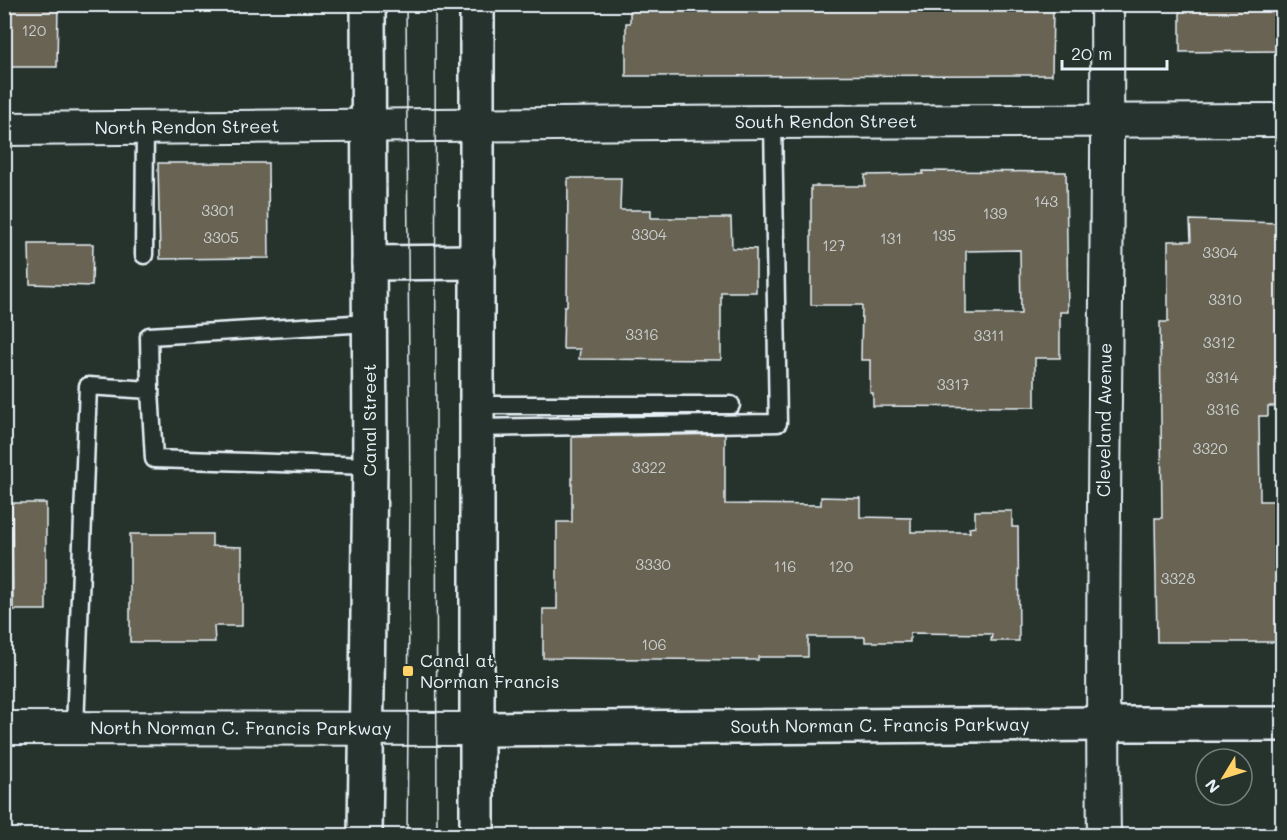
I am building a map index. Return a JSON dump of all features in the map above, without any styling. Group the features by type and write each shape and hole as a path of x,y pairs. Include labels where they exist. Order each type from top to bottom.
{"main road":[{"name":"Canal Street","path":"365,836 370,466 368,4"},
{"path":"477,4 477,836"},
{"path":"369,263 478,262"},
{"name":"South Norman C. Francis Parkway","path":"476,729 1282,724"}],"street":[{"name":"Cleveland Avenue","path":"1104,836 1102,724 1107,4"},
{"name":"South Rendon Street","path":"368,125 1108,119 1282,120"},
{"name":"North Rendon Street","path":"4,129 368,125"},
{"name":"North Norman C. Francis Parkway","path":"4,728 476,729"}],"lane":[{"path":"477,416 778,423 773,122"},
{"path":"144,255 145,128"},
{"path":"369,323 148,336 154,459 370,466"},
{"path":"75,728 88,386 150,390"},
{"path":"477,416 731,405"}],"building":[{"path":"4,4 58,4 57,67 4,67"},
{"path":"630,4 1053,4 1052,75 626,76 626,23 630,23"},
{"path":"1180,4 1282,4 1282,51 1180,52"},
{"path":"158,163 268,163 269,258 160,259"},
{"path":"923,171 1066,172 1068,312 1060,312 1060,358 1035,358 1035,407 873,406 873,393 870,393 870,360 861,360 862,305 811,305 811,186 865,186 865,175 923,174","holes":["1020,250 1021,314 966,314 966,251"]},
{"path":"568,178 621,178 620,210 651,210 651,218 731,218 732,248 756,249 756,292 721,292 721,360 579,359 580,349 563,349 564,306 567,306"},
{"path":"1190,220 1282,223 1281,406 1268,406 1268,416 1259,416 1260,501 1282,501 1282,642 1157,642 1155,518 1162,518 1160,322 1168,322 1168,241 1191,241"},
{"path":"29,244 93,244 92,286 30,284"},
{"path":"725,434 725,504 821,505 821,497 860,498 860,517 911,518 911,532 970,532 969,528 975,527 975,511 1012,511 1012,527 1018,527 1019,641 991,641 992,634 910,633 910,642 865,642 865,637 808,637 808,657 758,657 758,660 543,658 543,609 557,609 557,522 572,522 572,437"},
{"path":"12,503 46,503 46,610 13,610"},
{"path":"130,534 212,534 212,546 242,547 242,626 214,626 215,642 130,642"}],"tram line":[{"path":"406,4 410,496 407,836"},
{"path":"435,4 437,836"}],"place":[{"name":"Canal at Norman Francis","path":"408,671"}]}
